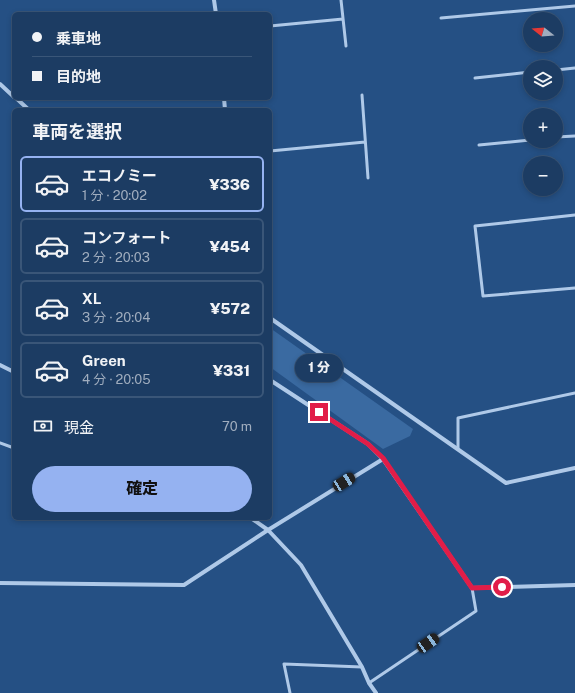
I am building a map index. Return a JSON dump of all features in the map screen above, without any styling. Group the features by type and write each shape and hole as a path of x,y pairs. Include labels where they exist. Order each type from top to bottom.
{"street":[{"path":"214,0 216,12"},
{"path":"0,84 12,94"},
{"path":"18,100 27,108"},
{"path":"272,319 506,484 575,468"},
{"path":"0,365 12,370"},
{"path":"272,381 368,444 383,458 472,588 575,585"},
{"path":"0,583 184,585 383,458"},
{"path":"254,520 268,530 301,565 376,693"}],"lane":[{"path":"341,0 346,46"},
{"path":"441,18 575,6"},
{"path":"272,26 343,19"},
{"path":"563,69 575,68"},
{"path":"475,78 523,73"},
{"path":"362,95 368,178"},
{"path":"563,137 575,136"},
{"path":"480,145 523,141"},
{"path":"272,150 365,142"},
{"path":"575,215 475,226 483,296 575,288"},
{"path":"458,449 458,418 575,393"},
{"path":"0,443 12,447"},
{"path":"369,683 476,611 472,588"},
{"path":"290,693 284,664 362,667"}],"shaded area":[{"path":"272,329 413,429 410,436 383,449 272,368"}],"route":[{"path":"319,412 368,444 383,458 472,588 502,587"}]}
